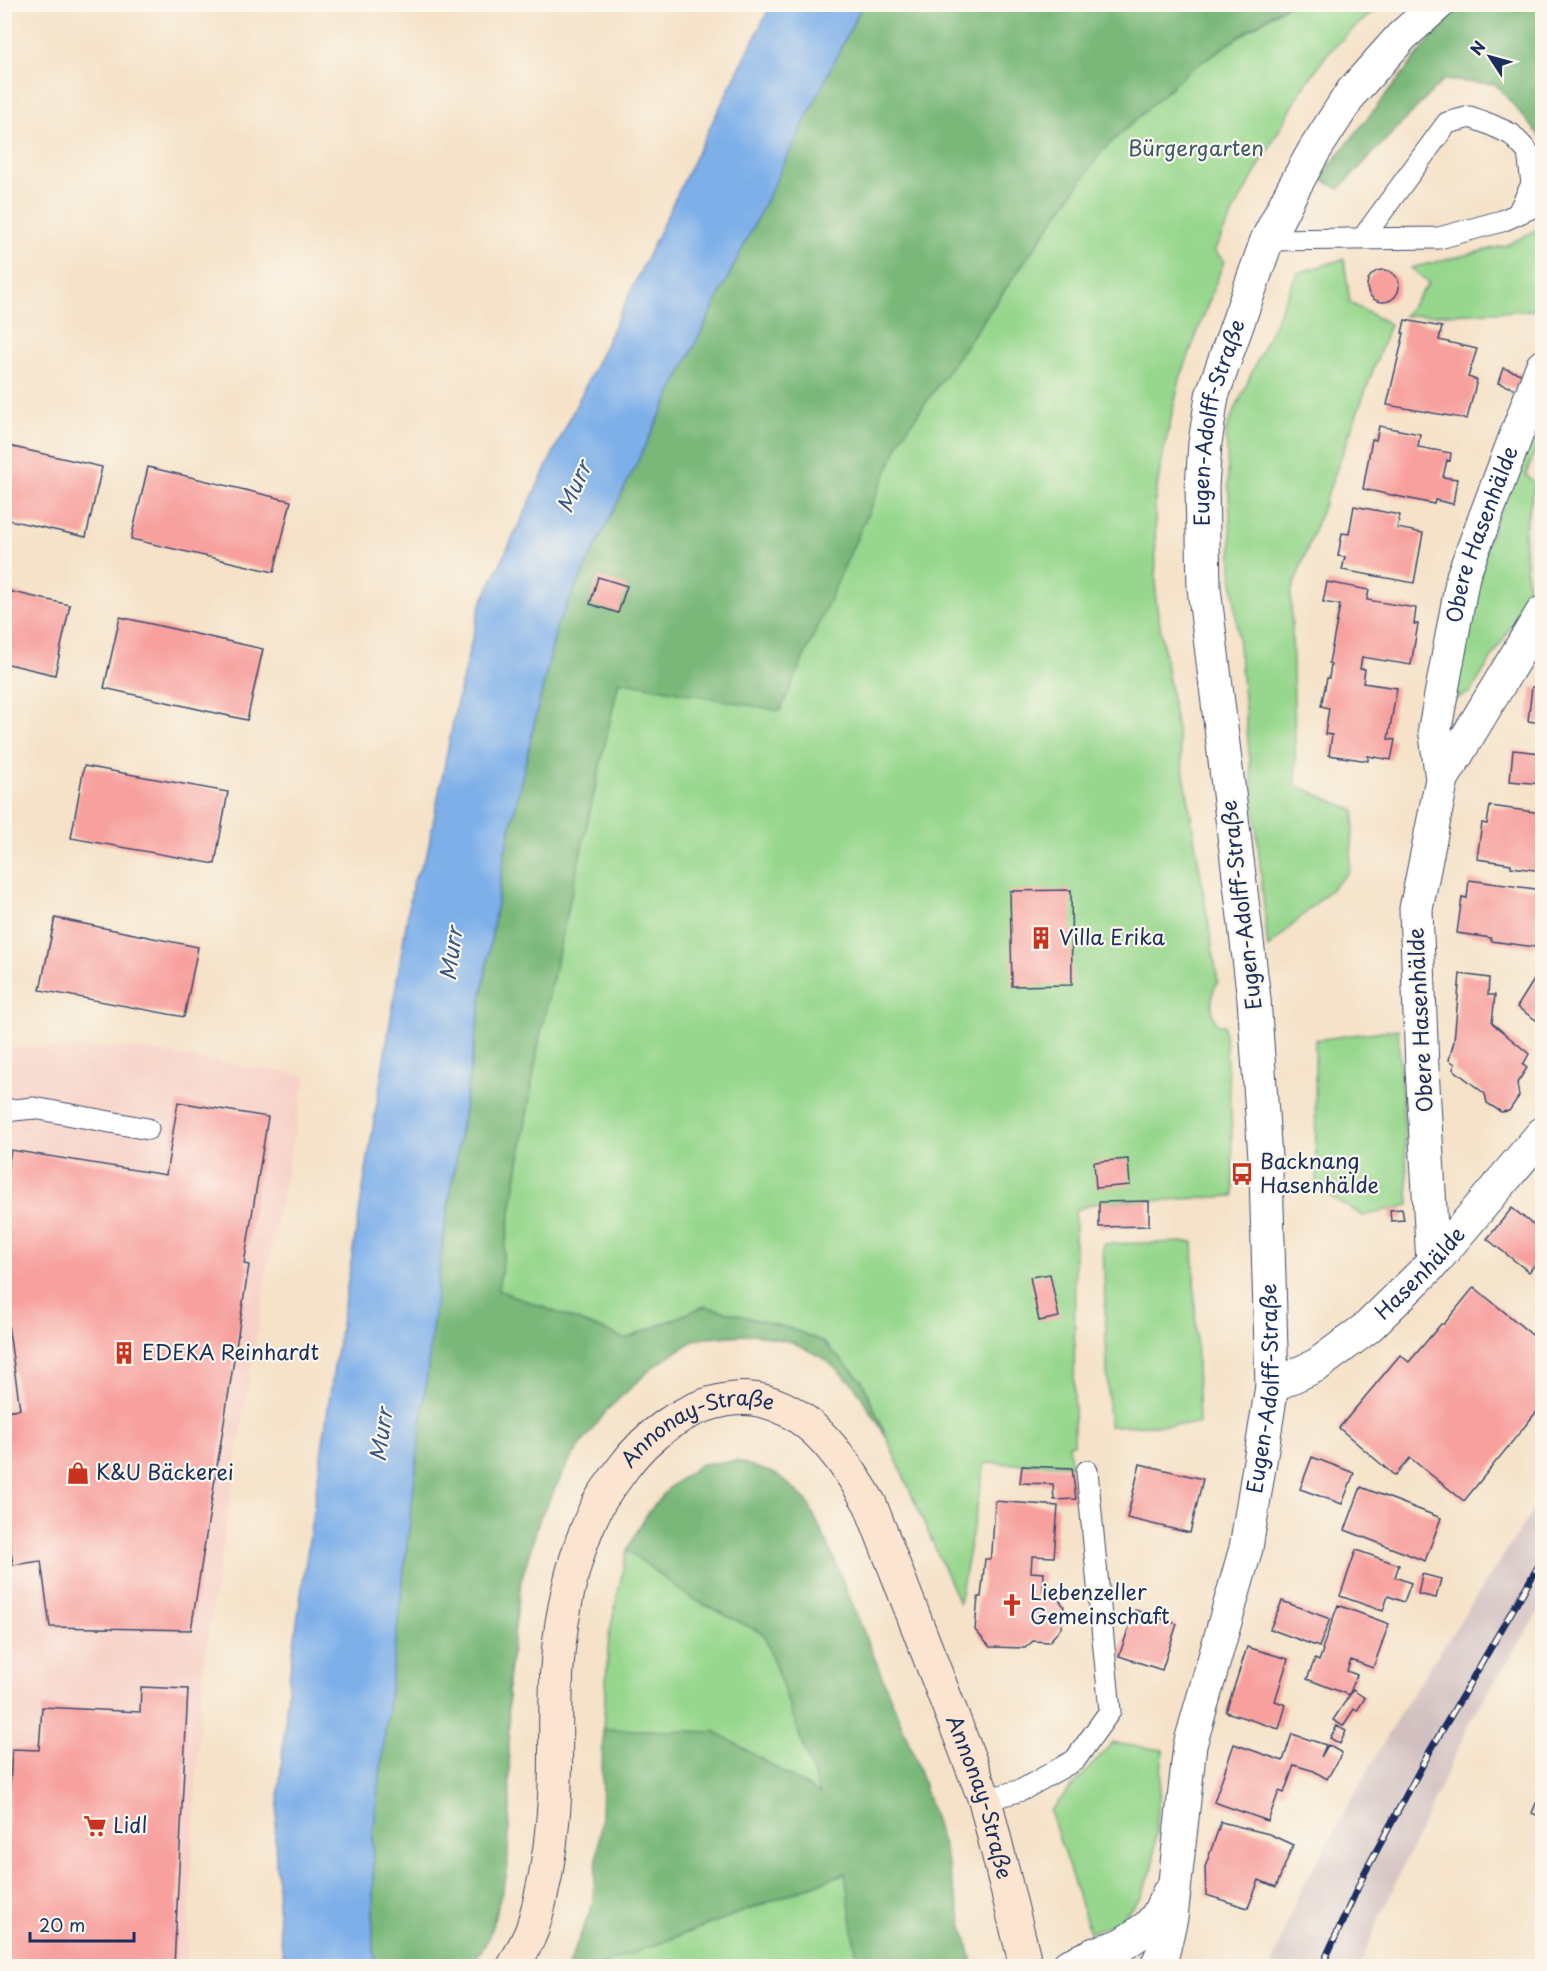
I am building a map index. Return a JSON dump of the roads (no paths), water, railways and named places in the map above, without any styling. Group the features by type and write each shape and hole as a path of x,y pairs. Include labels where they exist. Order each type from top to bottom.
{"street":[{"name":"Eugen-Adolff-Straße","path":"1157,1962 1170,1918 1190,1745 1246,1548 1272,1386 1266,1172 1255,1011 1204,588 1202,487 1205,443 1212,396 1268,240 1314,152 1352,92 1402,36 1438,4"},
{"name":"Obere Hasenhälde","path":"1433,1263 1416,909 1442,779 1436,728 1463,576 1542,367"},
{"name":"Obere Hasenhälde","path":"1442,779 1542,613"},
{"name":"Hasenhälde","path":"1272,1386 1317,1365 1368,1328 1433,1263 1542,1134"},
{"name":"Annonay-Straße","path":"514,1966 531,1931 545,1879 553,1818 559,1651 567,1600 579,1552 597,1506 633,1454 647,1440 664,1427 699,1407 734,1398 753,1398 791,1411 835,1450 870,1504 985,1800 1026,1966"},
{"name":"Eugen-Adolff-Straße","path":"1068,1966 1120,1946 1148,1927 1158,1915 1178,1864"}],"lane":[{"path":"1362,239 1447,123 1470,117 1490,123 1511,134 1528,152 1532,184 1518,213"},
{"path":"1268,240 1439,238 1502,221 1542,203"},
{"path":"4,1111 34,1108 148,1129"},
{"path":"985,1800 1022,1790 1075,1760 1110,1711 1087,1471"}],"water":[{"name":"Murr","path":"771,5 862,5 557,625 505,852 443,1238 373,1835 375,1966 285,1966 279,1927 275,1837 289,1678 334,1367 413,882 427,854 457,702 480,606 698,151"}],"railway":[{"path":"1322,1966 1364,1874 1430,1751 1542,1560"}],"place":[{"name":"Villa Erika","path":"1041,938"},
{"name":"Backnang Hasenhälde","path":"1242,1174"},
{"name":"EDEKA Reinhardt","path":"124,1353"},
{"name":"K&U Bäckerei","path":"78,1473"},
{"name":"Liebenzeller Gemeinschaft","path":"1012,1605"},
{"name":"Lidl","path":"95,1826"}],"park label":[{"name":"Bürgergarten","path":"1196,149"}]}
